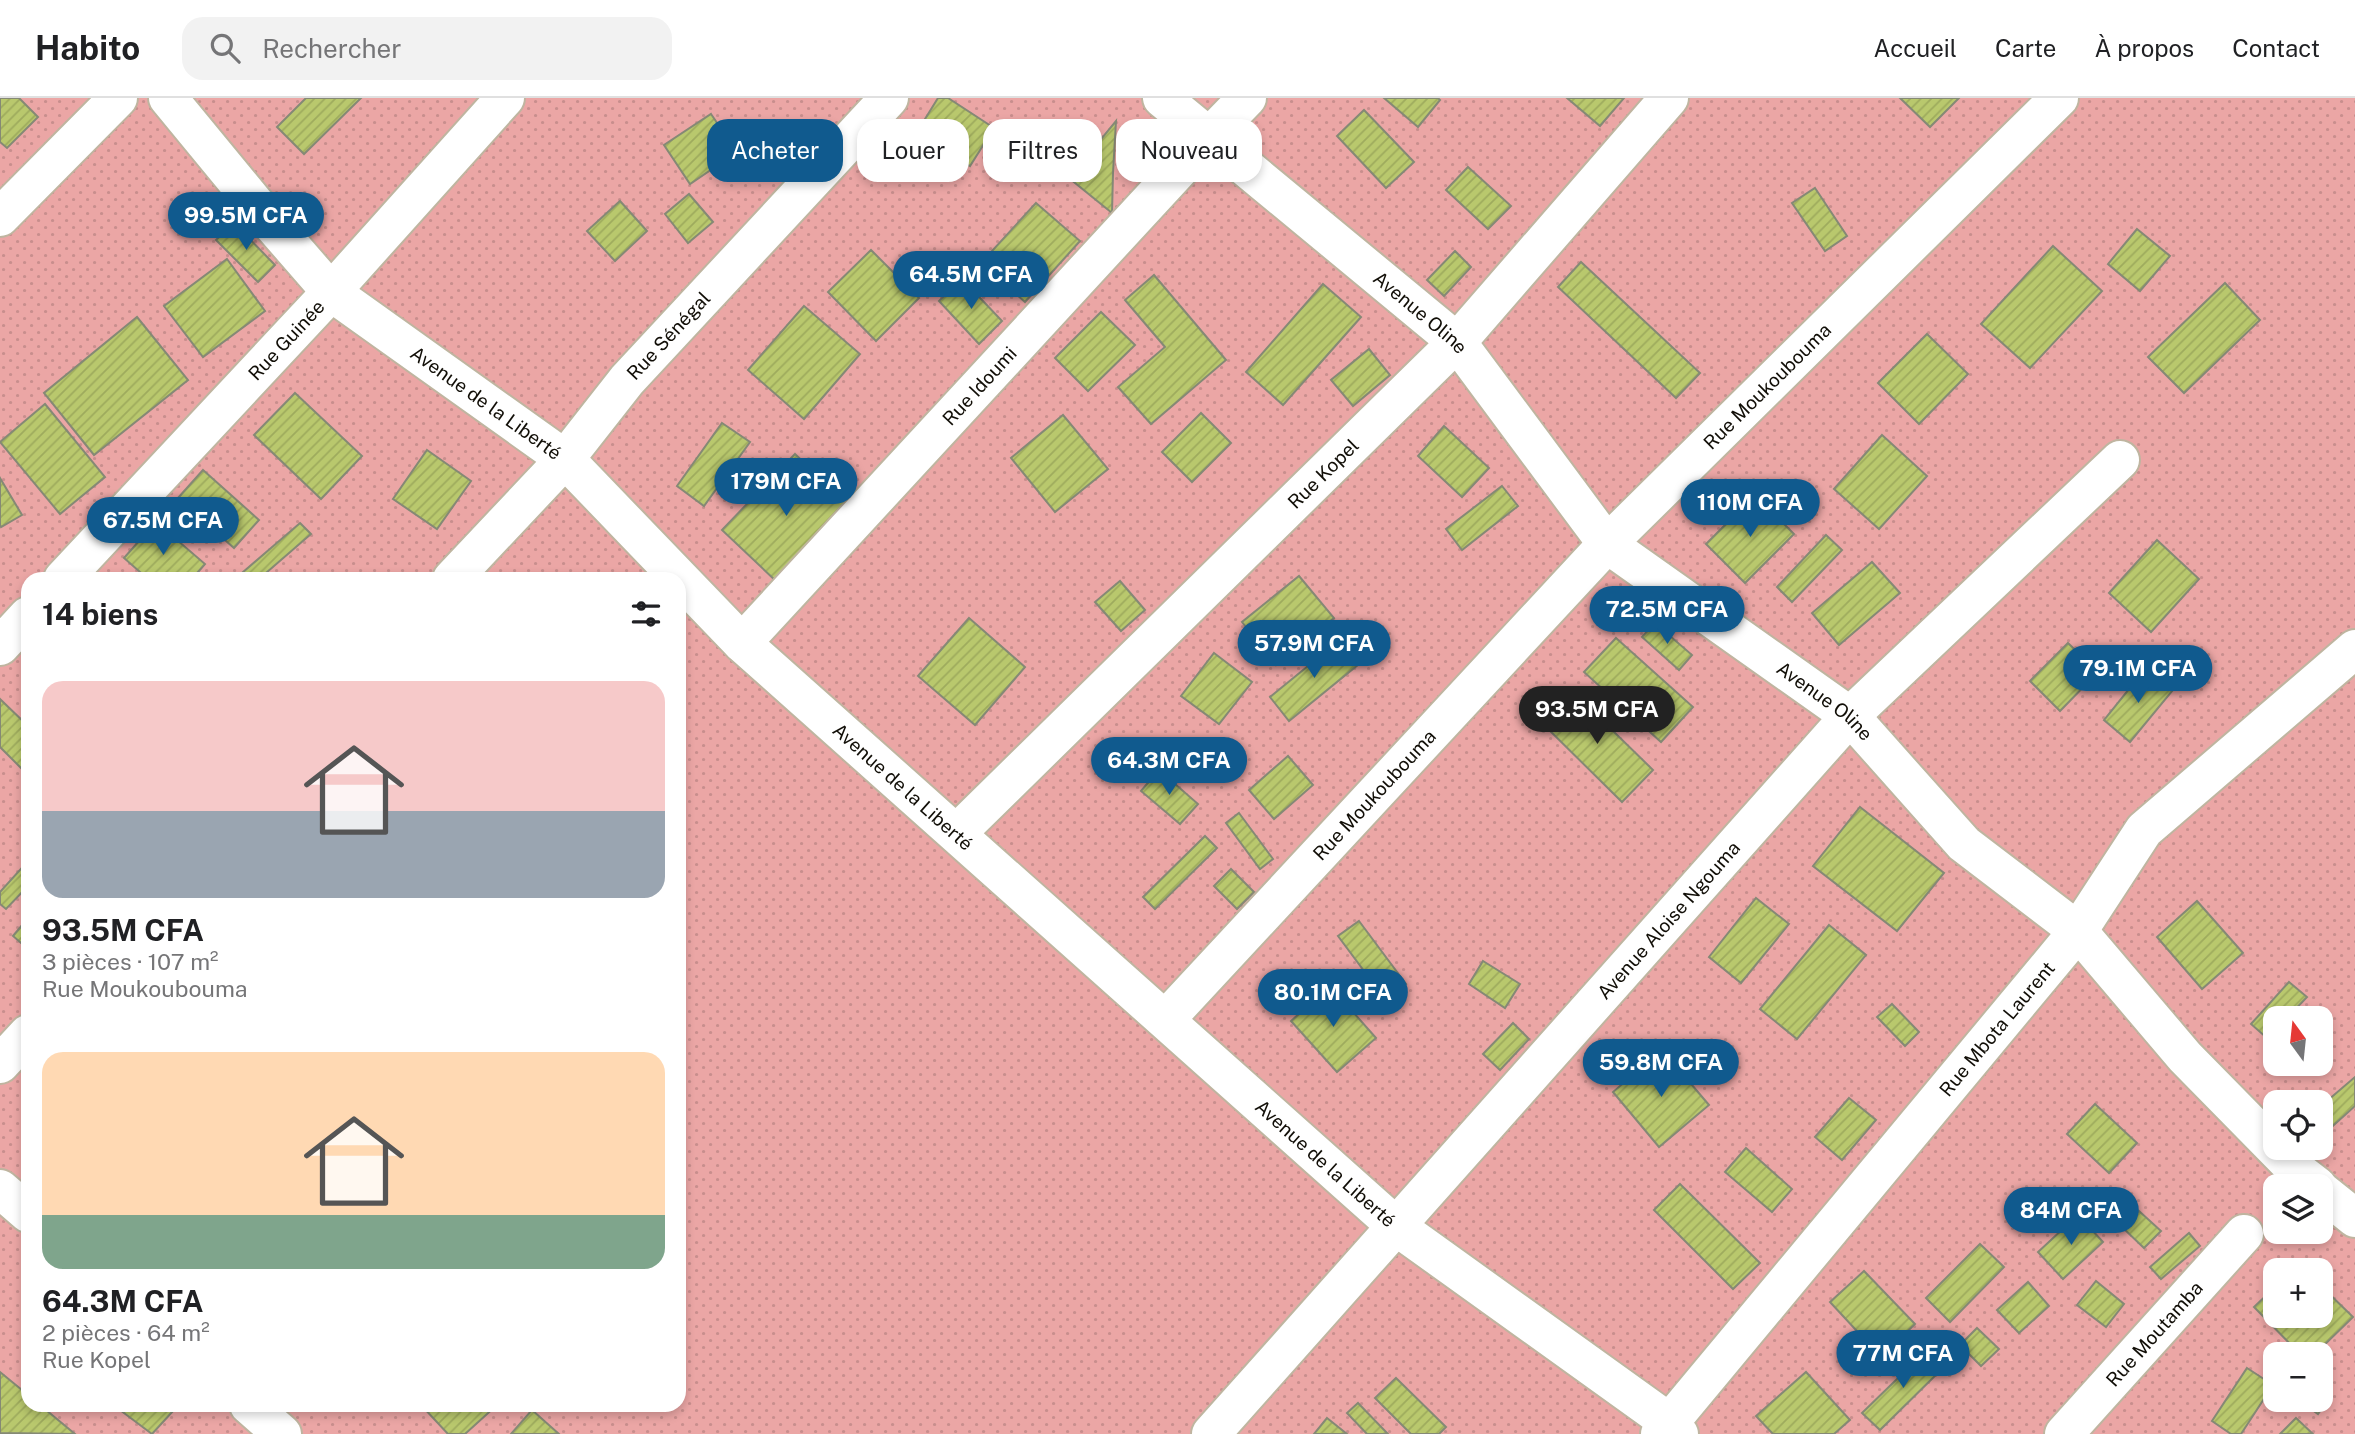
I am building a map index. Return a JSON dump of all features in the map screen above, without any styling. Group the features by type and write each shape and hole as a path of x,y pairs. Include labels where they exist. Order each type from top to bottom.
{"street":[{"path":"0,217 118,98"},
{"name":"Avenue de la Liberté","path":"167,98 331,292 565,459 674,572"},
{"name":"Rue Guinée","path":"70,572 331,292 505,98"},
{"name":"Rue Sénégal","path":"459,572 565,459 627,380 889,98"},
{"name":"Avenue Oline","path":"1162,98 1188,119"},
{"name":"Rue Idoumi","path":"1226,119 1247,98"},
{"name":"Rue Kopel","path":"957,833 1457,342 1670,98"},
{"name":"Rue Moukoubouma","path":"1166,1019 1607,544 2059,98"},
{"name":"Avenue Oline","path":"1262,180 1457,342 1607,544 1850,716 1964,844 2078,931 2185,1057 2301,1174"},
{"name":"Rue Idoumi","path":"742,643 1167,182"},
{"name":"Avenue Aloise Ngouma","path":"1212,1434 1850,716 2120,460"},
{"name":"Avenue de la Liberté","path":"686,585 742,643 1398,1227 1670,1430"},
{"path":"0,646 21,624"},
{"name":"Rue Mbota Laurent","path":"1670,1430 2078,931 2144,830 2355,649"},
{"path":"0,1064 21,1042"},
{"path":"0,1189 21,1207"},
{"name":"Avenue Oline","path":"2333,1200 2355,1218"},
{"name":"Rue Moutamba","path":"2064,1434 2244,1234"},
{"path":"257,1412 282,1434"}],"shaded area":[{"path":"0,98 2355,98 2355,1434 0,1434"}],"building":[{"path":"0,98 19,98 38,117 7,148 0,142"},
{"path":"306,98 361,98 304,154 277,127"},
{"path":"938,98 948,98 983,121 983,145 970,166 969,119 925,119"},
{"path":"1384,98 1438,98 1440,100 1418,127"},
{"path":"1567,98 1624,98 1600,126"},
{"path":"1900,98 1959,98 1930,127"},
{"path":"1364,110 1414,162 1386,188 1337,136"},
{"path":"711,114 714,119 707,119 707,172 690,184 664,145"},
{"path":"1116,121 1112,213 1074,182 1102,182 1102,138"},
{"path":"1468,167 1511,206 1488,229 1446,190"},
{"path":"1815,188 1847,236 1825,251 1792,203"},
{"path":"689,194 713,222 688,243 665,214"},
{"path":"620,201 647,231 615,261 587,231"},
{"path":"1036,203 1080,241 1025,302 981,263"},
{"path":"234,223 275,265 258,282 216,240"},
{"path":"2137,229 2170,256 2140,291 2108,264"},
{"path":"2053,246 2102,291 2030,368 1981,324"},
{"path":"871,250 919,298 876,341 828,292"},
{"path":"1455,251 1471,267 1444,296 1427,280"},
{"path":"227,259 265,311 203,357 164,306"},
{"path":"1581,262 1700,373 1676,398 1558,287"},
{"path":"1154,275 1226,360 1151,424 1118,387 1165,347 1125,300"},
{"path":"962,279 1002,321 979,344 939,301"},
{"path":"2225,283 2260,320 2184,393 2148,357"},
{"path":"1323,284 1361,317 1283,405 1246,372"},
{"path":"804,306 860,354 804,419 748,370"},
{"path":"1101,312 1135,345 1088,391 1055,358"},
{"path":"137,317 188,380 94,455 44,393"},
{"path":"1927,334 1968,374 1919,424 1878,383"},
{"path":"1369,349 1390,375 1353,406 1331,380"},
{"path":"295,393 362,456 321,499 254,435"},
{"path":"45,404 105,477 60,514 0,442"},
{"path":"1201,413 1231,443 1192,482 1162,452"},
{"path":"1063,415 1108,469 1055,512 1011,458"},
{"path":"722,423 750,442 704,506 677,486"},
{"path":"1444,426 1489,468 1462,497 1418,456"},
{"path":"1882,435 1927,476 1879,529 1834,489"},
{"path":"427,450 471,481 437,529 393,499"},
{"path":"795,454 850,506 777,582 722,530"},
{"path":"203,470 259,520 234,548 178,498"},
{"path":"0,478 22,515 1,527 0,525"},
{"path":"1502,486 1518,506 1462,550 1446,529"},
{"path":"1755,495 1794,534 1745,583 1706,544"},
{"path":"156,522 205,564 198,572 140,572 124,558"},
{"path":"300,523 311,534 267,572 243,572"},
{"path":"1826,535 1842,550 1792,602 1777,587"},
{"path":"2157,540 2199,579 2151,632 2109,593"},
{"path":"1872,562 1900,593 1839,645 1812,613"},
{"path":"1299,576 1334,618 1276,665 1242,622"},
{"path":"1120,581 1145,610 1121,631 1095,602"},
{"path":"969,618 1025,667 975,725 918,676"},
{"path":"1655,623 1692,655 1679,670 1642,637"},
{"path":"1616,638 1693,707 1661,742 1584,672"},
{"path":"1340,640 1359,664 1289,721 1270,697"},
{"path":"2068,643 2098,672 2060,711 2030,681"},
{"path":"1214,653 1252,682 1219,724 1181,696"},
{"path":"2146,668 2173,690 2130,742 2104,720"},
{"path":"1571,690 1653,770 1622,802 1540,721"},
{"path":"0,699 21,719 21,768 0,747"},
{"path":"1288,756 1313,785 1274,819 1249,790"},
{"path":"1159,770 1198,804 1180,824 1141,791"},
{"path":"1860,807 1944,873 1897,931 1813,866"},
{"path":"1239,813 1273,859 1260,869 1226,823"},
{"path":"1205,836 1217,848 1155,909 1143,897"},
{"path":"21,869 21,893 6,909 0,904 0,892"},
{"path":"1231,869 1254,892 1237,909 1214,886"},
{"path":"1756,898 1789,924 1741,983 1709,957"},
{"path":"2197,901 2243,953 2202,989 2157,937"},
{"path":"1359,921 1406,984 1385,999 1338,936"},
{"path":"1829,925 1866,955 1797,1039 1760,1009"},
{"path":"21,926 21,943 13,936"},
{"path":"1483,961 1520,984 1505,1008 1469,984"},
{"path":"2289,982 2307,997 2298,1006 2267,1006"},
{"path":"1330,986 1376,1038 1337,1072 1291,1021"},
{"path":"1892,1004 1919,1032 1905,1046 1877,1017"},
{"path":"2263,1011 2263,1035 2251,1024"},
{"path":"1513,1023 1529,1039 1500,1070 1483,1054"},
{"path":"1662,1050 1709,1105 1659,1147 1613,1092"},
{"path":"2355,1077 2355,1106 2333,1126 2333,1096"},
{"path":"1849,1098 1876,1120 1842,1160 1815,1137"},
{"path":"2095,1104 2137,1143 2109,1173 2067,1134"},
{"path":"1746,1148 1792,1189 1772,1212 1725,1172"},
{"path":"1680,1184 1760,1263 1733,1289 1654,1210"},
{"path":"2139,1211 2161,1231 2144,1248 2123,1228"},
{"path":"2078,1215 2103,1242 2063,1279 2038,1252"},
{"path":"2189,1233 2200,1246 2161,1279 2150,1267"},
{"path":"1980,1244 2004,1267 1950,1322 1926,1298"},
{"path":"1864,1271 1915,1324 1881,1357 1830,1302"},
{"path":"2096,1281 2124,1304 2106,1327 2077,1305"},
{"path":"2028,1282 2049,1306 2019,1333 1997,1310"},
{"path":"2263,1298 2263,1316 2254,1307"},
{"path":"2333,1298 2353,1317 2327,1342 2288,1342 2275,1328 2333,1328"},
{"path":"1977,1328 1999,1349 1981,1366 1960,1345"},
{"path":"1927,1350 1944,1367 1880,1430 1862,1413"},
{"path":"2247,1368 2263,1378 2263,1400 2241,1434 2231,1434 2212,1421"},
{"path":"0,1372 21,1389 21,1412 48,1412 75,1434 0,1433"},
{"path":"1806,1372 1850,1420 1834,1434 1773,1434 1756,1416"},
{"path":"1396,1378 1446,1427 1439,1434 1411,1434 1375,1398"},
{"path":"1358,1403 1388,1434 1367,1434 1347,1413"},
{"path":"123,1412 172,1412 152,1434"},
{"path":"428,1412 489,1412 465,1434 448,1434"},
{"path":"530,1412 534,1412 559,1434 511,1434"},
{"path":"1327,1418 1347,1434 1314,1434"},
{"path":"2296,1418 2313,1434 2280,1434"}]}
